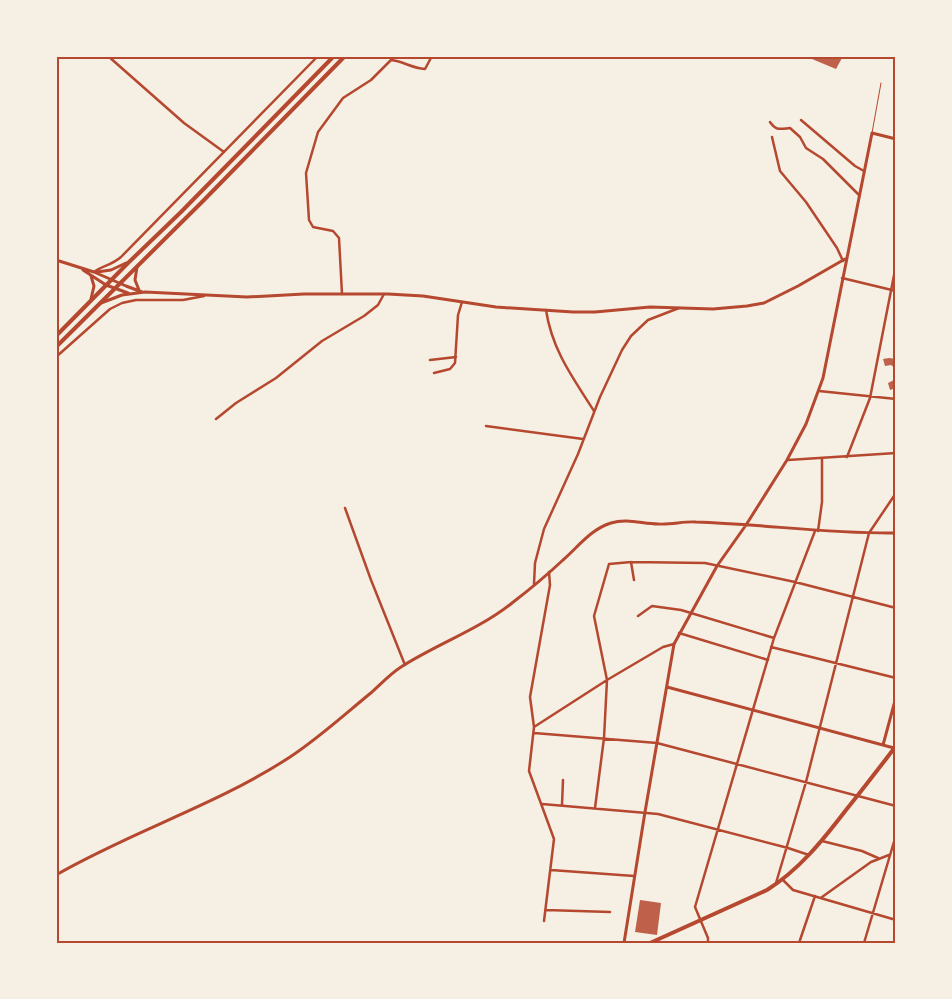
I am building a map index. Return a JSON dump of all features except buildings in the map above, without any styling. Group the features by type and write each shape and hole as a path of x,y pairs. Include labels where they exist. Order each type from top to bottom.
{"main road":[{"path":"56,336 334,56"},
{"path":"56,347 345,56"},
{"path":"650,943 782,880 822,841 895,747"}],"street":[{"path":"108,56 184,124 224,152"},
{"path":"94,272 99,268 110,265 121,257 318,56"},
{"path":"342,294 339,238 333,231 313,227 309,220 306,173 318,132 343,98 371,80 391,60 408,66 426,68 432,56"},
{"path":"801,120 855,166 864,170"},
{"path":"770,122 774,128 779,130 790,128 794,130 806,148 837,172 860,196"},
{"path":"624,943 674,644 717,566 746,526 787,460 806,424 819,391 826,362 844,260 860,196 872,133 896,139"},
{"path":"772,137 780,171 806,202 844,260"},
{"path":"56,260 94,272 144,292"},
{"path":"97,305 113,298 144,292 247,297 289,294 412,295 496,307 594,312 650,307 713,309 764,303 844,260"},
{"path":"94,272 111,270 128,263"},
{"path":"139,264 135,274 139,290"},
{"path":"847,457 870,398 896,265"},
{"path":"80,268 106,285 131,294"},
{"path":"89,302 94,290 93,280 90,276"},
{"path":"842,278 896,290"},
{"path":"216,419 262,385 276,378 322,341 364,316 378,305 384,294"},
{"path":"56,357 110,310 122,303 136,300 183,300 205,296"},
{"path":"434,373 453,366 456,358 458,316 462,302"},
{"path":"534,584 534,563 544,529 622,350 631,336 648,320 680,307"},
{"path":"546,310 548,327 555,347 594,411"},
{"path":"430,360 456,358"},
{"path":"819,391 870,398 896,399"},
{"path":"486,426 583,439"},
{"path":"787,460 896,453"},
{"path":"708,943 708,938 695,907 774,638 816,531 822,502 822,459"},
{"path":"776,884 806,782 869,533 896,492"},
{"path":"345,508 405,665"},
{"path":"56,875 108,846 166,822 266,771 291,756 325,731 400,668 474,629 510,605 593,532 609,523 619,521 660,524 696,522 816,531 896,533"},
{"path":"631,562 634,580"},
{"path":"595,808 604,738 607,680 594,616 609,564 631,562 705,563 795,582 896,608"},
{"path":"544,921 551,870 553,835 530,778 529,771 534,727 530,697 550,585 549,572"},
{"path":"638,616 652,606 690,612 774,638"},
{"path":"679,634 768,660"},
{"path":"534,727 607,680 663,647 674,644"},
{"path":"772,647 896,678"},
{"path":"666,687 895,747"},
{"path":"883,745 896,697"},
{"path":"534,733 657,743 896,806"},
{"path":"562,805 563,780"},
{"path":"541,804 658,814 809,855"},
{"path":"864,943 896,835"},
{"path":"822,841 862,851 879,859"},
{"path":"822,898 871,862 889,855"},
{"path":"551,870 634,876"},
{"path":"782,880 793,890 896,920"},
{"path":"799,943 814,896"},
{"path":"546,910 610,912"}],"lane":[{"path":"872,133 881,82"}]}
